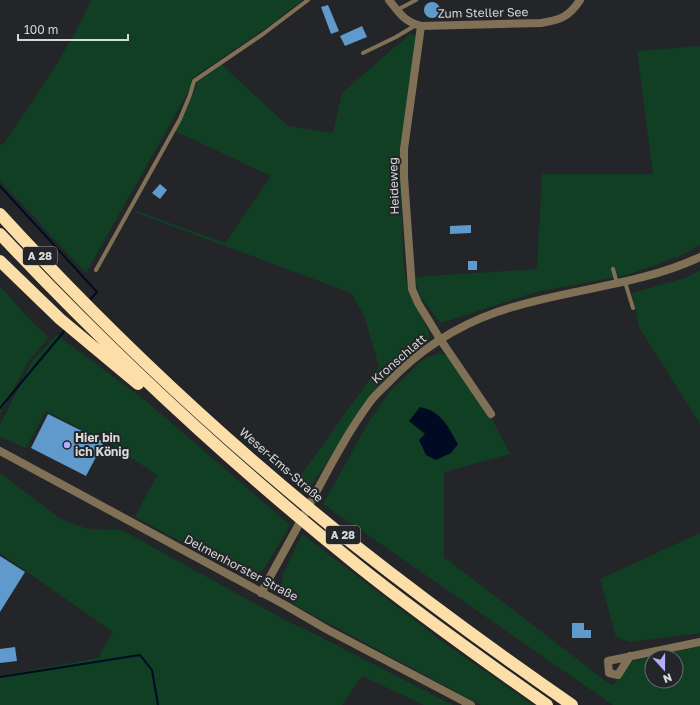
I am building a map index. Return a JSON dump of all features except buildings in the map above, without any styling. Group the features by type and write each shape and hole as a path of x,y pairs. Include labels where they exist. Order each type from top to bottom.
{"highway":[{"name":"Weser-Ems-Straße","path":"0,214 80,298 167,382 268,473 350,542 475,636 572,705"},
{"name":"A 28","path":"0,234 70,307 169,403 277,498 357,565 478,657 547,705"},
{"path":"0,261 70,328 159,401 169,403"}],"street":[{"path":"388,0 405,20 419,25"},
{"name":"Zum Steller See","path":"419,25 541,24 556,21 566,16 572,11 580,0"},
{"name":"Heideweg","path":"419,25 404,149 404,177 412,288 418,303 440,339 491,414"},
{"name":"Kronschlatt","path":"261,593 349,432 371,400 420,353 440,339 463,326 497,312 537,301 654,275 700,257"},
{"name":"Delmenhorster Straße","path":"0,452 341,637 471,705"},
{"path":"630,656 700,642"}],"lane":[{"path":"96,270 180,119 194,81 263,34 308,0"},
{"path":"397,10 416,0"},
{"path":"363,53 419,25"},
{"path":"613,269 633,308"}],"green space":[{"path":"91,0 303,0 266,28 191,79 191,87 86,273 0,181 0,145 4,143 62,56"},
{"path":"410,34 417,36 400,148 403,257 408,289 429,332 429,341 406,358 373,392 308,491 301,475 379,366 364,315 351,293 137,213 134,210 225,243 271,176 175,131 193,94 197,82 222,65 288,126 333,133 342,93"},
{"path":"700,46 700,245 678,257 627,275 536,292 441,323 419,295 415,277 537,269 542,174 653,174 637,51"},
{"path":"700,270 700,424 639,327 632,293 688,277"},
{"path":"0,286 32,322 49,337 29,361 0,414"},
{"path":"57,335 146,401 290,525 264,569 251,576 191,547 135,517 157,475 112,445 46,411 26,448 0,437 0,425 32,361"},
{"path":"440,353 448,356 492,419 510,454 444,472 444,557 611,685 615,683 632,661 644,658 644,689 684,689 684,650 700,646 700,705 613,705 323,504 368,423 391,390 425,358"},
{"path":"0,473 62,520 88,529 122,530 290,623 305,629 453,705 424,705 362,676 342,705 0,705 0,676 98,658 113,632 0,553"},
{"path":"700,533 700,633 629,642 616,637 600,579"},
{"path":"302,534 447,645 533,705 481,705 291,602 281,585 284,572"}],"water":[{"path":"420,407 439,416 447,425 458,444 451,453 436,460 426,455 419,440 425,434 409,421"}],"waterway":[{"path":"0,186 97,292 89,301"},
{"path":"0,408 66,329"},
{"path":"0,677 140,655 152,670 158,705"}],"place":[{"name":"Hier bin ich König","path":"67,445"}]}
